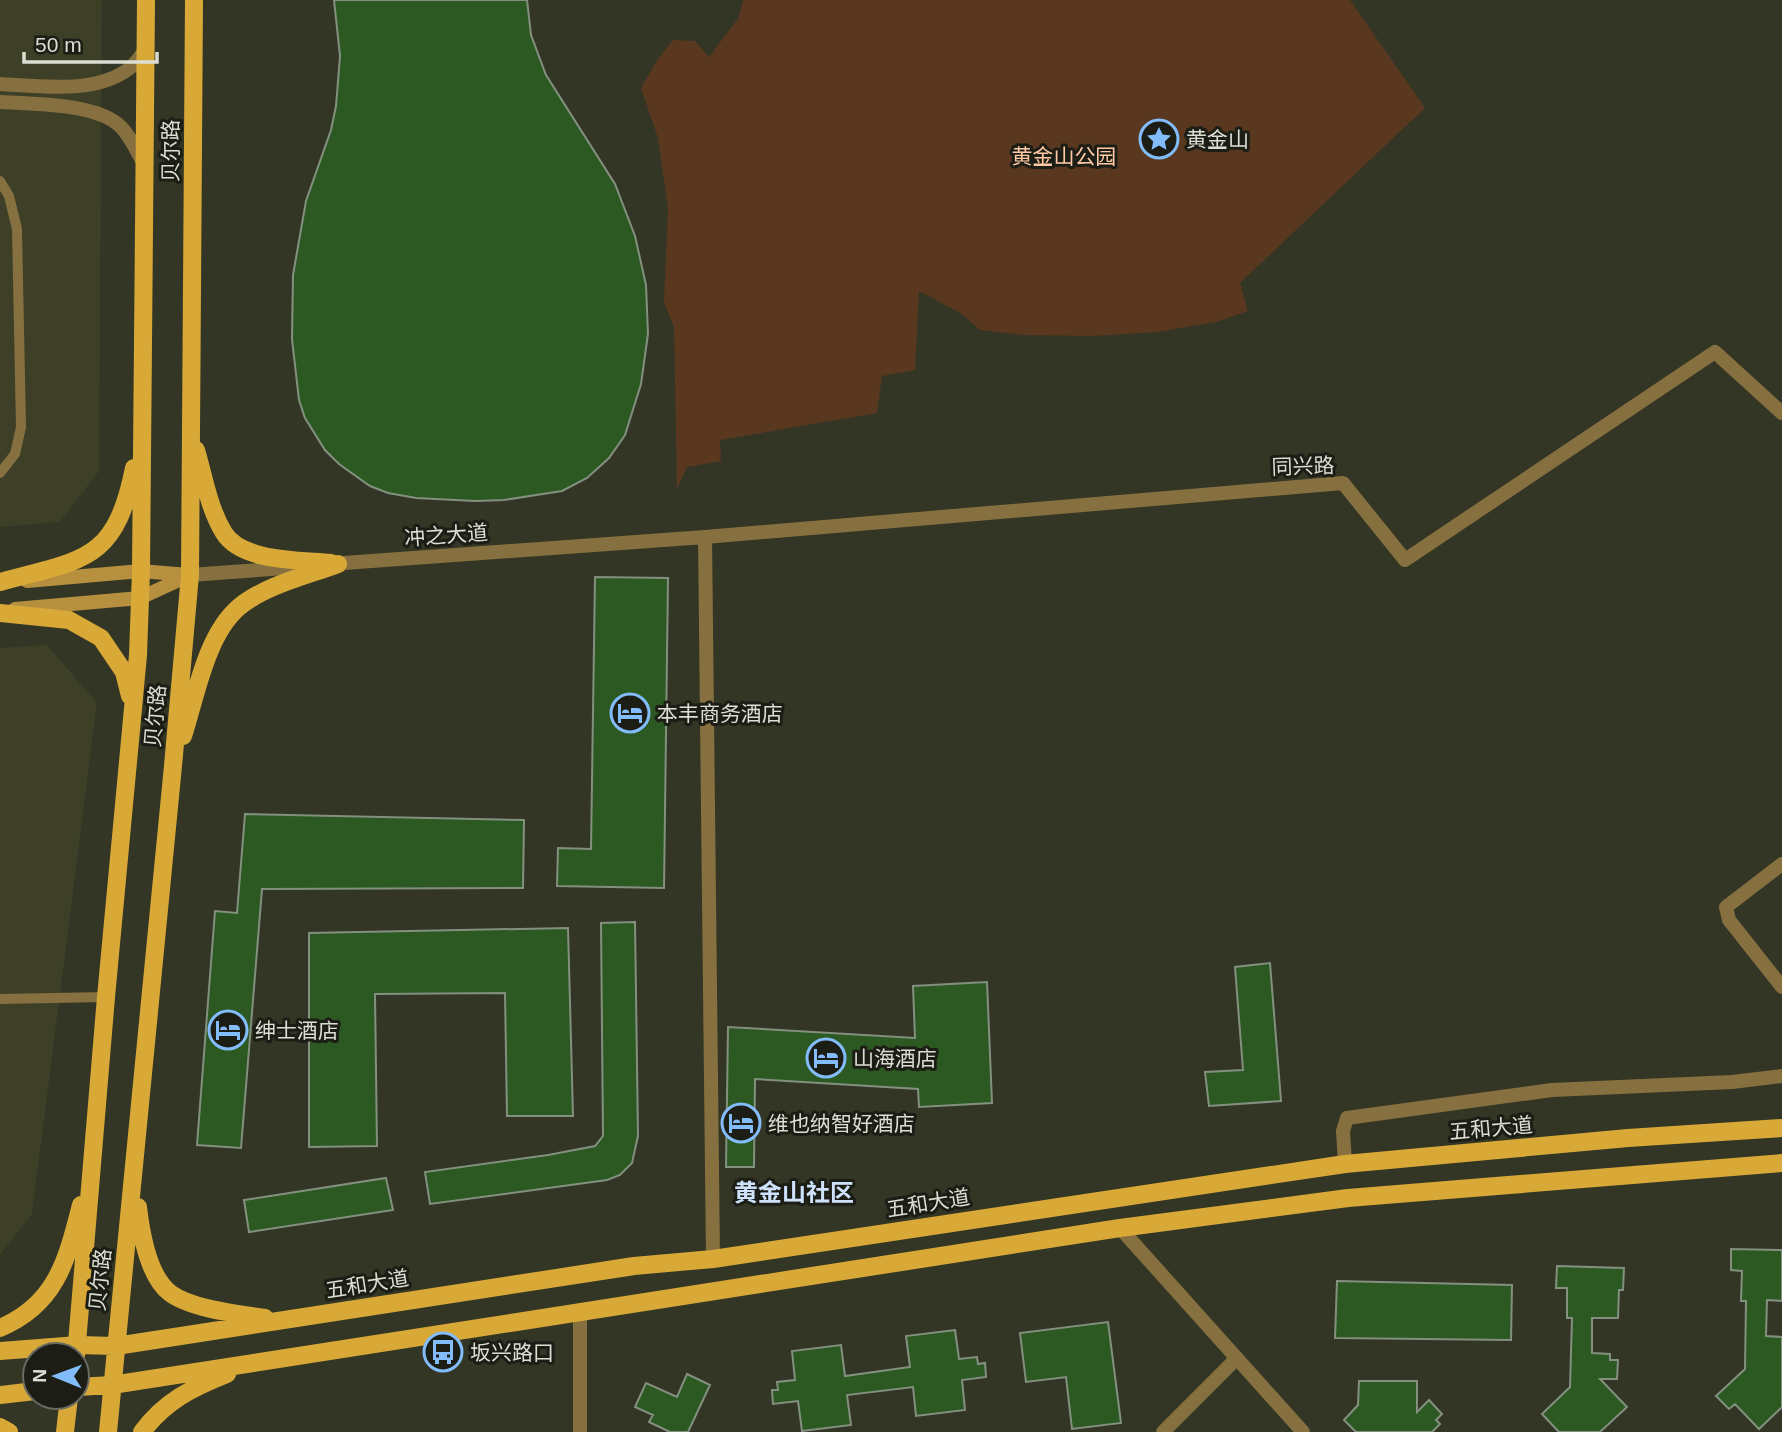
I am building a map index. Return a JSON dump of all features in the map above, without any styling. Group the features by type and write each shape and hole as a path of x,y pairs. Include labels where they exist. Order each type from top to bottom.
{"main road":[{"name":"贝尔路","path":"78,1341 133,708 140,598 146,0"},
{"name":"贝尔路","path":"108,1432 190,575 194,0"},
{"path":"0,582 77,561 97,550 117,526 128,498 142,427"},
{"path":"191,433 215,513 225,536 250,552 269,558 338,564"},
{"path":"173,766 210,652 225,624 239,608 266,591 338,564"},
{"name":"冲之大道","path":"0,582 141,571 190,575"},
{"name":"冲之大道","path":"0,612 140,598 190,575"},
{"path":"0,612 69,620 101,638 124,672 133,708"},
{"name":"五和大道","path":"91,1349 634,1266 713,1258 1345,1164 1629,1138 1782,1128"},
{"path":"0,1328 15,1321 42,1301 56,1281 70,1246 93,1154"},
{"path":"91,1386 1120,1228 1348,1198 1782,1163"},
{"path":"134,1169 141,1240 156,1274 170,1293 212,1309 279,1321"},
{"name":"五和大道","path":"0,1352 21,1351"},
{"path":"142,1432 164,1408 194,1387 264,1360"},
{"path":"0,1395 21,1393"},
{"path":"65,1432 67,1411"},
{"path":"0,1427 9,1432"}],"street":[{"path":"0,84 68,88 110,79 131,67 145,50"},
{"path":"0,102 68,106 108,118 121,127 144,164"},
{"name":"同兴路","path":"705,537 1343,482 1405,560 1715,352 1782,414"},
{"path":"705,537 713,1258"},
{"name":"冲之大道","path":"190,575 705,537"},
{"path":"1782,864 1726,907 1729,920 1782,987"},
{"path":"1345,1164 1343,1131 1347,1118 1552,1090 1732,1082 1782,1076"},
{"path":"1120,1228 1303,1432"},
{"path":"580,1311 580,1432"},
{"path":"1163,1432 1237,1358"}],"lane":[{"path":"0,181 9,196 17,229 21,427 15,454 0,473"},
{"path":"0,999 106,997"}],"shaded area":[{"path":"0,0 102,0 99,471 60,522 0,527"},
{"path":"47,645 97,703 32,1214 0,1255 0,648"}],"green space":[{"name":"黄金山公园","path":"743,0 1350,0 1425,108 1240,283 1248,311 1216,322 1158,332 1093,336 1024,335 980,330 962,314 919,291 915,370 882,376 877,413 720,440 721,461 687,467 677,489 674,327 664,302 668,208 658,138 641,88 673,40 695,41 709,57 739,17"}],"building":[{"path":"334,0 527,0 531,35 546,75 615,184 635,236 646,285 648,334 641,384 625,435 609,458 587,478 562,491 504,500 475,501 416,498 388,493 370,486 339,464 325,450 305,418 299,400 292,339 293,275 306,201 331,130 336,106 340,56"},
{"name":"本丰商务酒店","path":"595,577 668,578 664,888 557,886 558,848 591,849"},
{"path":"245,814 524,820 523,888 262,889 241,1148 197,1145 215,911 237,913"},
{"path":"635,922 638,1136 632,1163 620,1175 607,1180 430,1204 425,1172 595,1146 603,1136 601,923"},
{"path":"568,928 573,1116 507,1116 505,993 375,994 377,1146 309,1147 309,933"},
{"path":"1270,963 1281,1101 1209,1106 1205,1072 1243,1070 1235,967"},
{"path":"987,982 992,1103 919,1107 918,1089 755,1079 754,1167 726,1167 728,1027 915,1038 913,986"},
{"path":"386,1178 393,1210 249,1232 244,1200"},
{"path":"1731,1249 1782,1250 1782,1301 1767,1300 1766,1336 1782,1337 1782,1407 1759,1429 1735,1404 1729,1409 1716,1396 1745,1369 1746,1301 1741,1301 1742,1271 1731,1270"},
{"path":"1557,1266 1624,1268 1623,1290 1619,1290 1618,1318 1592,1318 1592,1353 1610,1354 1610,1360 1618,1360 1617,1379 1600,1379 1627,1407 1600,1432 1559,1432 1542,1414 1570,1387 1572,1318 1567,1318 1567,1288 1556,1288"},
{"path":"1337,1281 1512,1285 1511,1340 1335,1338"},
{"path":"1108,1322 1121,1423 1072,1429 1066,1377 1026,1382 1020,1333"},
{"path":"955,1330 959,1359 977,1357 978,1364 985,1363 986,1377 962,1380 965,1410 916,1416 913,1387 847,1395 851,1425 802,1431 798,1401 773,1404 772,1390 778,1390 777,1382 795,1380 792,1351 841,1345 845,1376 910,1367 906,1336"},
{"path":"687,1374 710,1385 688,1432 670,1432 649,1422 653,1415 635,1407 646,1383 677,1397"},
{"path":"1359,1381 1417,1381 1417,1412 1429,1400 1442,1414 1436,1420 1440,1424 1432,1432 1356,1432 1344,1420 1358,1405"}],"place":[{"name":"黄金山","path":"1159,139"},
{"name":"本丰商务酒店","path":"630,713"},
{"name":"绅士酒店","path":"228,1030"},
{"name":"山海酒店","path":"826,1058"},
{"name":"维也纳智好酒店","path":"741,1123"},
{"name":"坂兴路口","path":"443,1352"}],"district":[{"name":"黄金山社区","path":"794,1192"}]}
